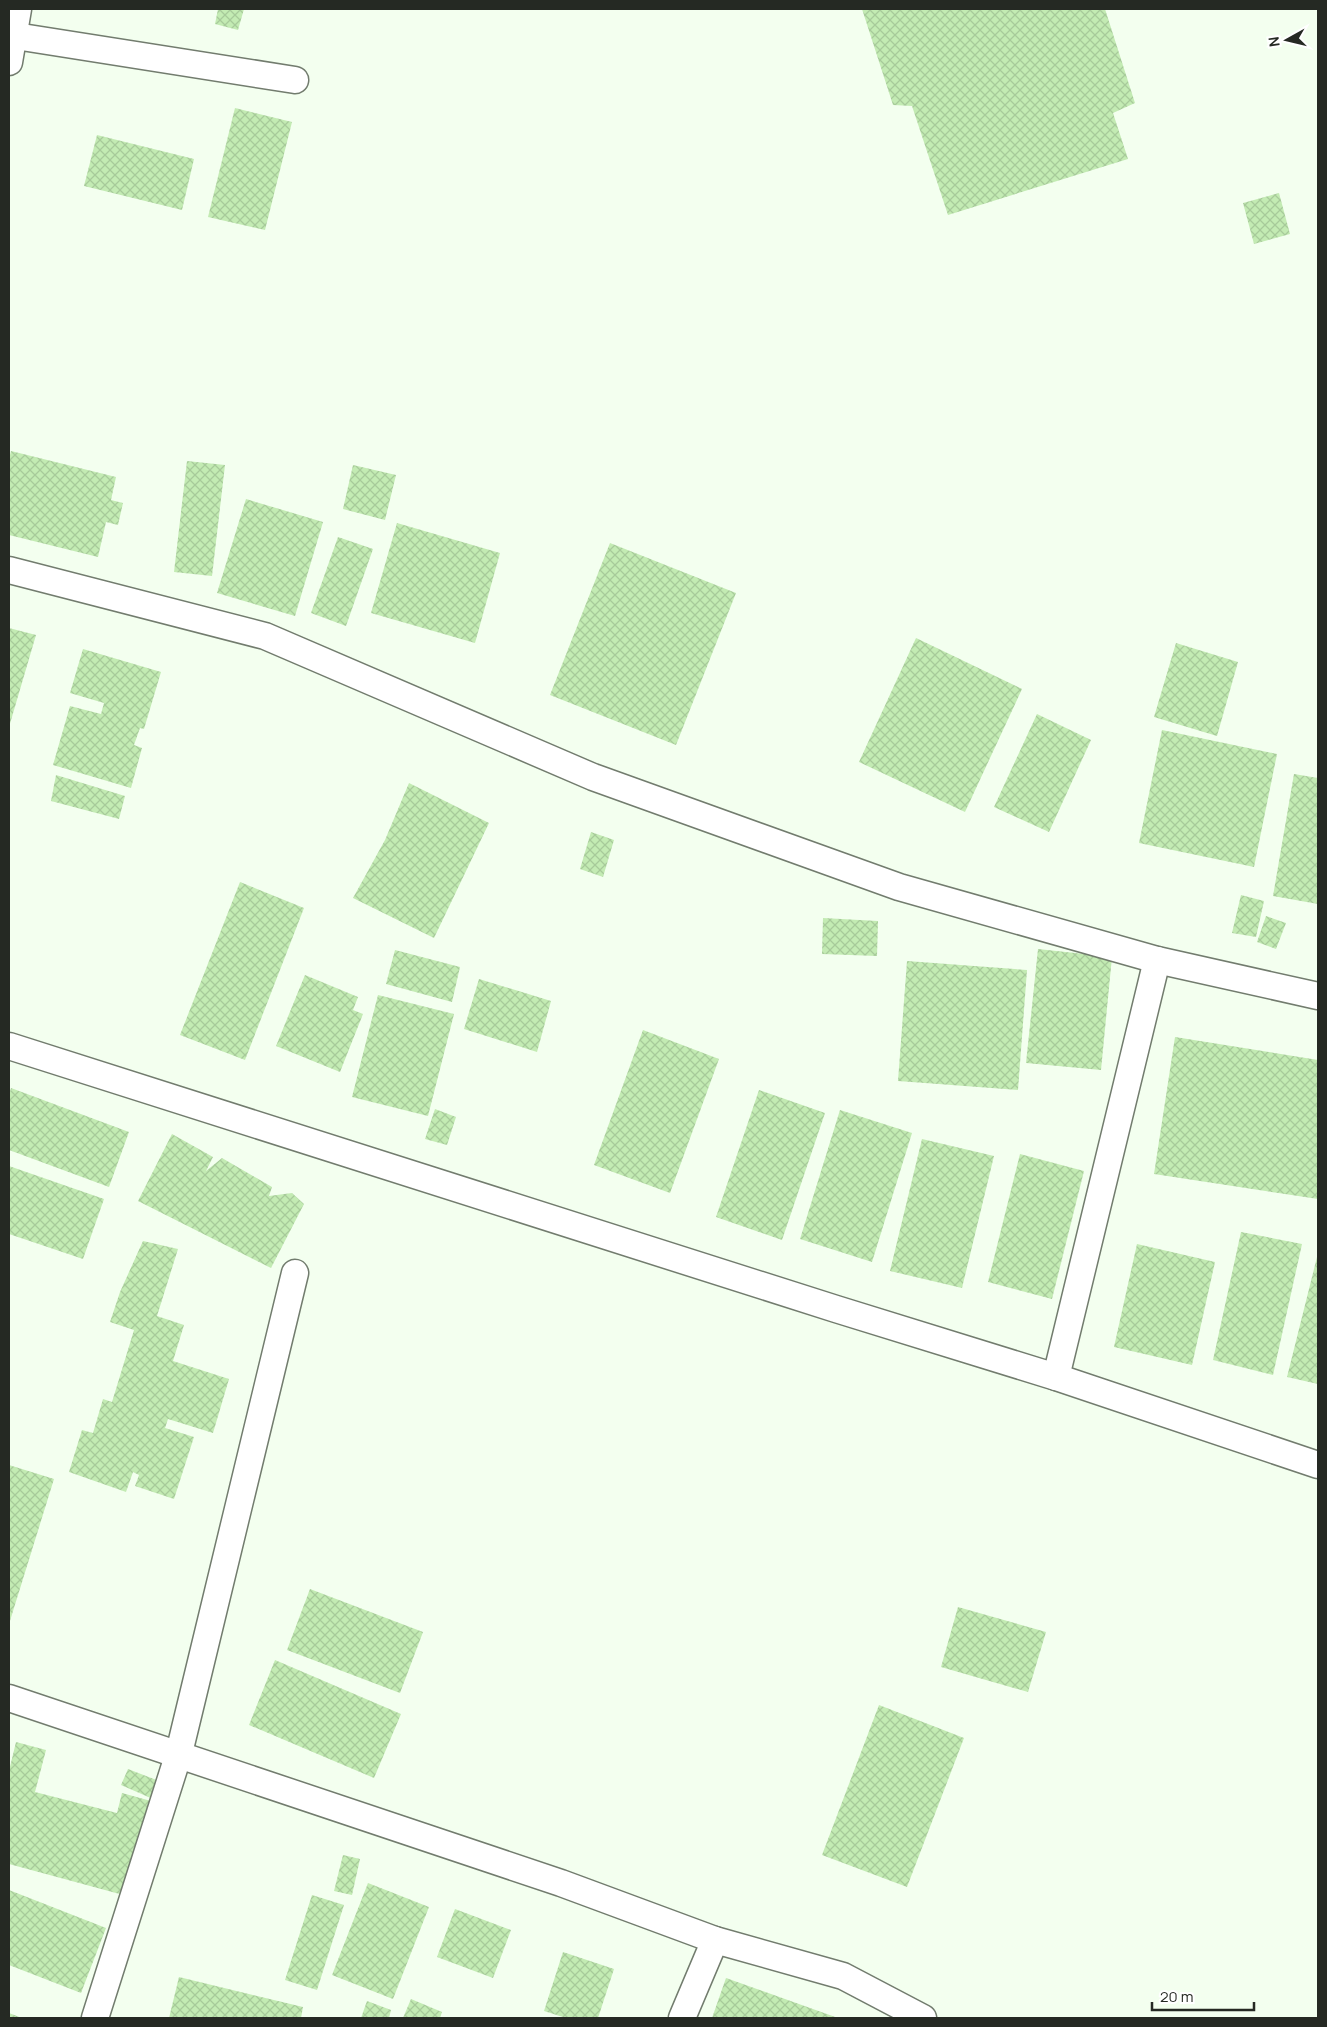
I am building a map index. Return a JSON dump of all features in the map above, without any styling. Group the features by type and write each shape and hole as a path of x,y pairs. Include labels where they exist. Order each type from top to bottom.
{"street":[{"path":"9,62 10,36 18,9"},
{"path":"10,36 295,80"},
{"path":"9,570 265,636 621,787 899,887 1157,960 1318,996"},
{"path":"1056,1376 1157,960"},
{"path":"9,1046 836,1309 1056,1376 1318,1465"},
{"path":"95,2018 179,1753 295,1273"},
{"path":"9,1698 179,1753 552,1880 715,1940 843,1976 923,2018"},
{"path":"682,2018 715,1940"},
{"path":"693,2018 715,1940"}],"building":[{"path":"218,9 244,9 238,30 215,24"},
{"path":"862,9 1105,9 1135,103 1113,113 1128,159 948,215 912,106 893,105"},
{"path":"235,108 292,122 265,230 208,217"},
{"path":"97,135 194,159 182,210 84,186"},
{"path":"1279,193 1290,234 1254,244 1243,203"},
{"path":"11,451 116,477 111,500 123,503 118,525 106,522 98,557 9,535 9,459"},
{"path":"187,461 225,465 212,576 174,572"},
{"path":"353,465 396,475 385,520 343,509"},
{"path":"246,499 323,522 295,616 217,593"},
{"path":"397,523 500,553 475,643 371,613"},
{"path":"338,537 373,549 346,626 311,613"},
{"path":"610,543 736,593 676,745 550,695"},
{"path":"9,628 36,635 9,727"},
{"path":"916,638 1022,689 965,812 859,762"},
{"path":"1176,643 1238,662 1217,736 1154,717"},
{"path":"83,649 161,672 144,729 140,728 134,745 142,748 131,788 53,765 70,706 101,714 104,703 70,693"},
{"path":"1037,714 1091,740 1049,832 994,807"},
{"path":"1162,730 1277,754 1254,867 1139,843"},
{"path":"1294,774 1318,778 1318,904 1273,896"},
{"path":"56,775 125,796 119,819 51,801"},
{"path":"409,783 489,823 434,938 353,898 385,840"},
{"path":"591,832 614,840 603,877 580,869"},
{"path":"240,882 304,908 245,1060 180,1035"},
{"path":"1241,895 1264,901 1256,937 1232,933"},
{"path":"1266,916 1286,923 1276,949 1257,942"},
{"path":"823,918 878,921 877,956 822,954"},
{"path":"1038,949 1112,957 1101,1070 1026,1063"},
{"path":"395,950 460,967 452,1002 386,984"},
{"path":"907,961 1027,970 1018,1090 898,1081"},
{"path":"305,975 358,997 353,1010 363,1014 340,1072 276,1046"},
{"path":"479,979 551,1001 537,1052 464,1029"},
{"path":"378,995 454,1014 428,1116 352,1097"},
{"path":"643,1030 719,1059 670,1193 594,1165"},
{"path":"1175,1037 1318,1060 1318,1199 1154,1174"},
{"path":"11,1088 129,1132 109,1187 9,1150 9,1095"},
{"path":"759,1090 825,1113 782,1240 716,1217"},
{"path":"435,1109 456,1117 447,1145 425,1139"},
{"path":"840,1110 912,1133 872,1262 800,1239"},
{"path":"172,1134 213,1157 206,1171 222,1158 272,1187 269,1196 292,1193 304,1204 271,1268 138,1201"},
{"path":"922,1139 994,1156 962,1288 890,1271"},
{"path":"1020,1154 1084,1171 1052,1299 988,1282"},
{"path":"9,1166 104,1199 83,1259 9,1234"},
{"path":"1241,1232 1302,1244 1273,1375 1213,1360"},
{"path":"143,1241 178,1249 157,1316 184,1325 173,1361 229,1379 213,1433 168,1419 165,1428 194,1437 174,1499 135,1486 139,1475 133,1472 126,1492 69,1472 82,1430 93,1433 103,1399 112,1402 134,1330 110,1322 120,1292"},
{"path":"1137,1244 1215,1262 1192,1365 1114,1347"},
{"path":"1318,1253 1318,1384 1287,1377"},
{"path":"9,1465 54,1479 9,1624"},
{"path":"310,1589 423,1632 400,1693 287,1650"},
{"path":"958,1607 1046,1632 1028,1692 941,1667"},
{"path":"275,1660 401,1714 374,1778 249,1725"},
{"path":"879,1705 964,1738 907,1887 822,1855"},
{"path":"16,1742 46,1750 35,1792 117,1813 122,1793 169,1806 127,1896 9,1864 9,1771"},
{"path":"128,1769 172,1786 169,1806 121,1785"},
{"path":"343,1855 360,1859 352,1895 334,1891"},
{"path":"368,1883 429,1907 393,1999 332,1975"},
{"path":"9,1890 106,1928 81,1993 9,1965"},
{"path":"312,1895 344,1905 317,1990 285,1980"},
{"path":"455,1909 511,1930 493,1978 437,1957"},
{"path":"563,1952 614,1969 598,2018 566,2018 544,2011"},
{"path":"179,1977 303,2007 301,2018 169,2018"},
{"path":"726,1978 838,2018 712,2018"},
{"path":"411,1999 442,2012 440,2018 403,2018"},
{"path":"367,2001 391,2010 389,2018 361,2018"},
{"path":"9,2013 22,2018 9,2018"}]}
